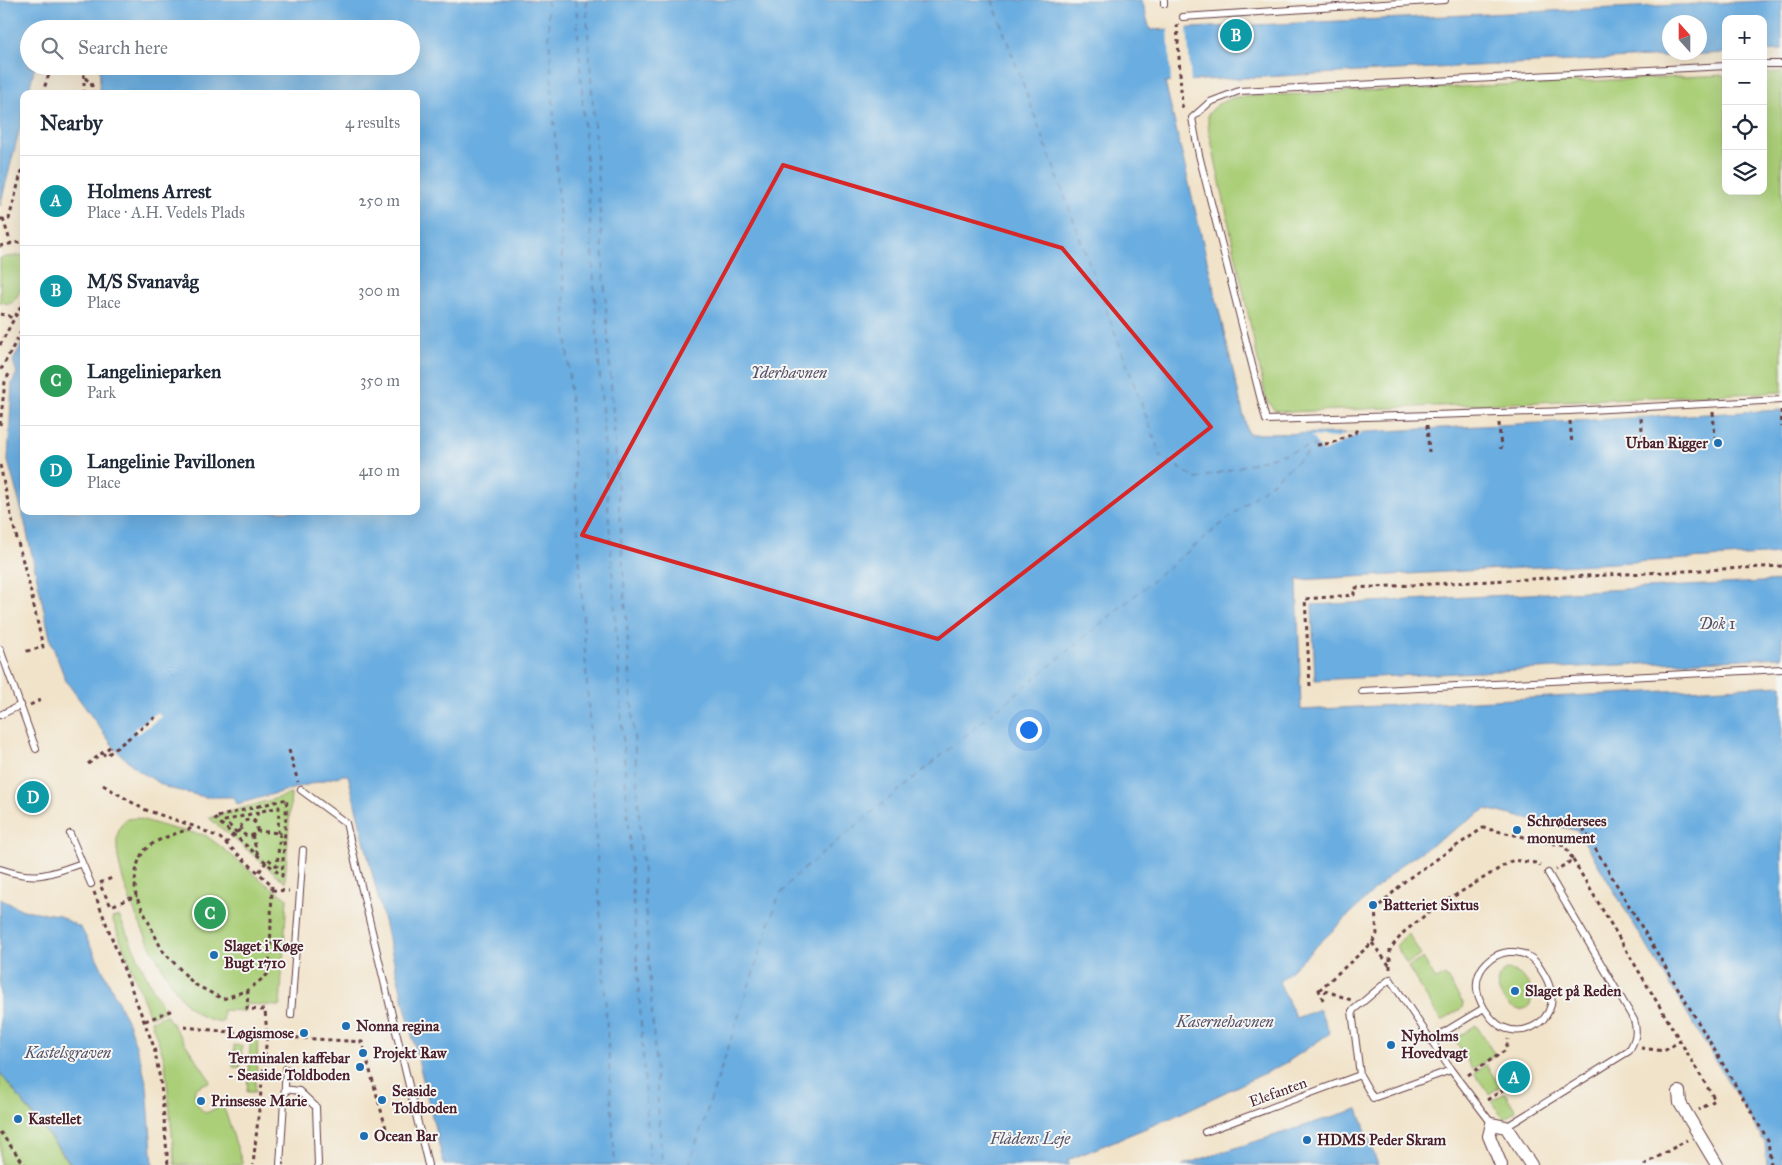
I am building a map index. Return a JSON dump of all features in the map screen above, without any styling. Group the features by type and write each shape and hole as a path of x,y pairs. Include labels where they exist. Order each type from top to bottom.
{"street":[{"path":"1679,1092 1680,1103 1717,1165"},
{"path":"1501,1165 1489,1136 1492,1124 1506,1127 1531,1165"}],"lane":[{"path":"1183,17 1445,0"},
{"path":"1767,64 1782,64"},
{"path":"1722,66 1239,91 1210,102 1192,118 1199,155 1266,420 1569,411 1782,400"},
{"path":"0,650 36,749"},
{"path":"1362,691 1782,669"},
{"path":"0,715 21,705"},
{"path":"300,790 346,823 428,1165"},
{"path":"70,834 91,884"},
{"path":"290,1015 303,850"},
{"path":"0,869 29,876 47,875 82,863"},
{"path":"1506,1127 1629,1051 1636,1040 1637,1030 1634,1020 1548,874"},
{"path":"1512,951 1528,956 1535,961 1551,987 1552,995 1549,1010 1545,1017 1533,1027 1518,1031 1510,1030 1493,1021 1484,1008 1478,994 1477,985 1480,970 1484,964 1499,954 1512,951"},
{"path":"1451,1070 1373,1098 1360,1075 1352,1011 1390,979 1451,1070 1492,1124"},
{"path":"1431,1040 1484,1008"},
{"path":"280,1165 286,1069"},
{"name":"Elefanten","path":"1204,1132 1360,1075"},
{"path":"285,1089 299,1091 316,1107 318,1165"}],"path":[{"path":"1177,24 1182,106"},
{"path":"43,90 49,75"},
{"path":"84,77 84,90"},
{"path":"84,77 91,83 93,90"},
{"path":"11,244 2,219 9,218 20,177"},
{"path":"0,246 20,242"},
{"path":"0,345 20,308"},
{"path":"0,314 14,320"},
{"path":"0,368 2,368 20,334"},
{"path":"0,425 5,382 10,372"},
{"path":"1317,445 1332,442 1356,433 1361,416"},
{"path":"1781,418 1782,427"},
{"path":"1714,420 1715,438"},
{"path":"1641,425 1643,442"},
{"path":"1570,428 1572,445"},
{"path":"1500,431 1501,449"},
{"path":"1428,435 1429,452"},
{"path":"0,465 42,647 23,652"},
{"path":"1310,686 1305,599 1354,595 1354,588 1782,566"},
{"path":"36,702 41,700"},
{"path":"102,752 106,756 158,715"},
{"path":"88,764 111,746"},
{"path":"288,750 296,773"},
{"path":"103,785 143,809 196,827 220,838 272,885 270,956 267,975 248,990 223,999 194,984 162,950 136,896 137,865 145,850 160,840 196,827"},
{"path":"287,799 282,876 214,818 259,806 287,799"},
{"path":"256,831 254,823 259,806"},
{"path":"235,834 225,820 279,807 277,866 268,859 259,872"},
{"path":"226,844 242,829 245,821 254,823"},
{"path":"1319,990 1372,943 1377,934 1375,910 1406,880 1483,828 1565,846 1716,1100 1701,1110"},
{"path":"1583,828 1768,1140 1771,1165"},
{"path":"242,829 246,835 252,835 256,831 285,833"},
{"path":"252,835 258,856"},
{"path":"1390,979 1390,949 1404,932 1433,909 1513,860 1536,863 1548,874 1573,860"},
{"path":"112,878 91,884 154,1047 159,1066 168,1165"},
{"path":"99,883 111,906 136,896"},
{"path":"272,890 300,892"},
{"path":"1372,943 1390,965"},
{"path":"248,990 248,1009 265,1010 267,1036 253,1165"},
{"path":"1319,990 1324,1000"},
{"path":"1319,990 1360,1004"},
{"path":"145,1020 173,1010"},
{"path":"184,1028 362,1042 389,1139"},
{"path":"1459,1081 1506,1050 1510,1030"},
{"path":"1631,1047 1664,1051 1680,1041"},
{"path":"1478,1105 1503,1090"},
{"path":"0,1132 25,1165"},
{"path":"1644,1165 1698,1133"}],"highlighted area":[{"path":"783,165 1062,248 1211,427 938,639 582,535"}],"green space":[{"path":"1782,72 1782,392 1289,412 1274,410 1266,398 1208,126 1208,114 1218,104 1235,97 1722,75 1722,195 1767,195 1767,73"},
{"path":"20,256 20,291 10,304 0,302 0,258"},
{"path":"291,794 285,882 209,818"},
{"path":"137,818 174,829 205,835 266,884 287,898 280,1006 245,1004 245,1011 223,1010 222,1022 200,1015 188,1006 177,992 149,943 124,882 118,855 118,833 127,819"},
{"path":"119,916 150,984 165,1011 150,1017 112,918"},
{"path":"1408,933 1421,955 1407,964 1396,946"},
{"path":"1423,958 1436,980 1445,975 1463,1003 1462,1008 1441,1021 1408,967"},
{"path":"1507,970 1518,973 1530,987 1532,999 1530,1004 1524,1009 1510,1006 1499,992 1497,983 1500,976"},
{"path":"166,1015 210,1080 209,1083 195,1089 197,1102 206,1113 223,1105 243,1165 175,1165 164,1058 151,1021"},
{"path":"1476,1025 1495,1055 1472,1069 1455,1039"},
{"path":"251,1036 258,1036 257,1060 249,1060"},
{"path":"234,1045 242,1046 240,1067 233,1067"},
{"path":"249,1063 257,1063 255,1092 247,1092"},
{"path":"1486,1065 1500,1086 1489,1094 1474,1073"},
{"name":"Kastellet","path":"0,1073 71,1165 0,1165"},
{"path":"1505,1093 1516,1111 1504,1119 1492,1101"}],"water":[{"name":"Yderhavnen","path":"0,0 1142,0 1150,30 1782,0 1782,50 1767,51 1767,15 1722,15 1722,53 1707,54 1707,15 1662,15 1662,56 1165,82 1248,434 1348,433 1782,410 1782,554 1297,580 1301,710 1782,685 1782,1165 1767,1165 1765,1143 1578,831 1486,809 1401,865 1279,982 1296,1018 1319,1009 1330,1033 1286,1063 1173,1117 1068,1160 1070,1165 444,1165 348,775 237,804 234,797 205,797 168,788 139,771 116,750 66,681 51,642 23,515 420,515 420,90 99,90 100,75 420,75 420,20 20,20 20,75 33,75 29,90 20,90 20,128 0,206"},
{"name":"Yderhavnen","path":"20,347 20,504 8,461 12,383 17,373 13,361"},
{"name":"Dok 1","path":"1782,581 1782,657 1315,680 1312,605"},
{"name":"Kastelsgraven","path":"0,899 23,910 58,915 81,928 129,1025 140,1058 147,1086 153,1165 72,1165 0,1073"},
{"path":"1357,1109 1378,1165 1182,1165"}],"pier":[{"path":"1187,26 1191,83 1171,84 1168,27"},
{"path":"1363,432 1323,452 1311,436 1336,438 1348,433"},
{"path":"158,712 161,717 138,734 134,729"}],"ferry route":[{"path":"547,0 615,1165"},
{"path":"576,0 650,1165"},
{"path":"586,0 662,1165"},
{"path":"992,0 1161,457 1197,479 1315,445"},
{"path":"689,1165 778,898 794,877 1317,445"}],"place":[{"name":"M/S Svanavåg","path":"1236,35"},
{"name":"Urban Rigger","path":"1718,443"},
{"name":"Langelinie Pavillonen","path":"33,797"},
{"name":"Schrødersees monument","path":"1517,830"},
{"name":"Batteriet Sixtus","path":"1373,905"},
{"name":"Langelinieparken","path":"210,913"},
{"name":"Slaget i Køge Bugt 1710","path":"214,955"},
{"name":"Slaget på Reden","path":"1515,991"},
{"name":"Nonna regina","path":"346,1026"},
{"name":"Løgismose","path":"304,1033"},
{"name":"Nyholms Hovedvagt","path":"1391,1045"},
{"name":"Projekt Raw","path":"363,1053"},
{"name":"Terminalen kaffebar - Seaside Toldboden","path":"360,1067"},
{"name":"Holmens Arrest","path":"1514,1077"},
{"name":"Seaside Toldboden","path":"382,1100"},
{"name":"Prinsesse Marie","path":"201,1101"},
{"name":"Kastellet","path":"18,1119"},
{"name":"Ocean Bar","path":"364,1136"},
{"name":"HDMS Peder Skram","path":"1307,1140"}],"water label":[{"name":"Kasernehavnen","path":"1225,1021"},
{"name":"Flådens Leje","path":"1030,1138"}]}
